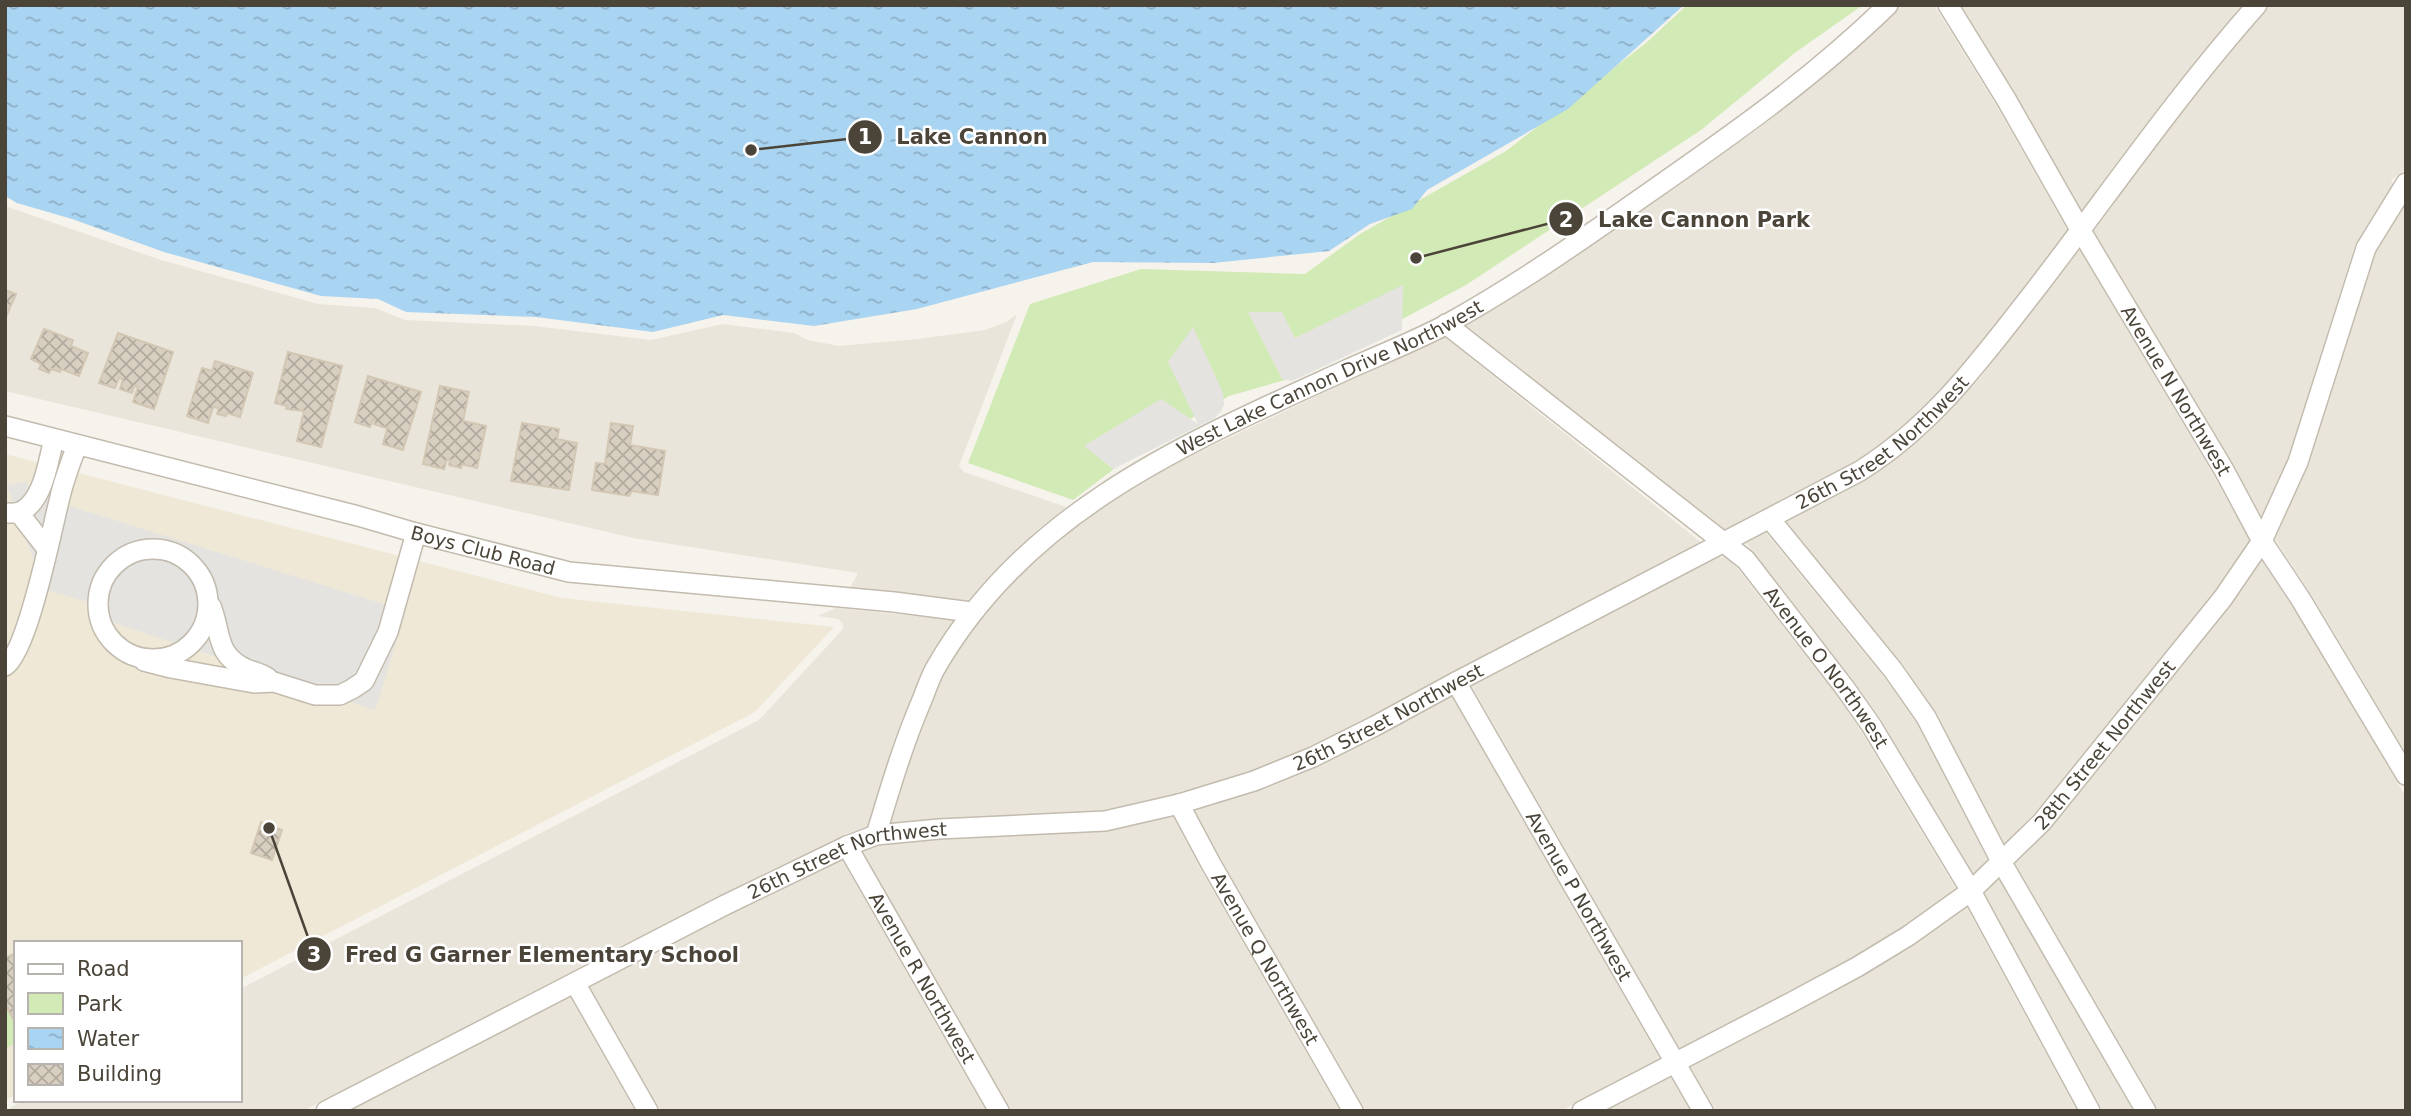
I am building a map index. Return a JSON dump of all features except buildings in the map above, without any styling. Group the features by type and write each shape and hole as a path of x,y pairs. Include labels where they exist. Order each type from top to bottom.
{"street":[{"name":"West Lake Cannon Drive Northwest","path":"876,835 904,743 932,675 971,612 1044,536 1118,485 1219,430 1446,324 1549,262 1748,125 1825,63 1888,5"},
{"name":"Avenue N Northwest","path":"1948,5 2217,458 2262,541 2300,597 2406,775"},
{"name":"26th Street Northwest","path":"326,1111 725,905 847,846 876,835 1089,822 1179,804 1254,781 1313,757 1860,471 1883,457 1921,427 1972,371 2198,74 2258,5"},
{"name":"28th Street Northwest","path":"1582,1111 1857,967 1908,936 1970,891 2042,822 2223,598 2262,541 2298,462 2366,248 2406,183"},
{"name":"Avenue O Northwest","path":"1446,324 1746,559 1845,688 1878,736 1970,891 2090,1111"},
{"name":"Boys Club Road","path":"5,426 569,572 971,612"},
{"path":"47,549 12,513 30,505 40,487 54,439"},
{"path":"5,666 23,638 61,494 77,445"},
{"path":"1770,519 1893,670 1926,718 2002,863 2146,1111"},
{"path":"275,682 254,683 144,661 129,655 105,631 99,613 98,595 104,578 115,563 130,553 147,548 165,549 182,556 196,568 205,583 221,646 229,658 275,682 315,695 340,695 364,681 388,632 416,533"},
{"path":"144,661 169,657 186,649 199,636 207,620 209,601"},
{"name":"Avenue P Northwest","path":"1456,681 1703,1111"},
{"name":"Avenue Q Northwest","path":"1179,804 1353,1111"},
{"name":"Avenue R Northwest","path":"847,846 999,1111"},
{"path":"575,983 648,1111"}],"shaded area":[{"path":"1903,5 1934,5 1996,105 2068,231 1964,366 1914,420 1855,463 1724,532 1464,325 1555,270 1754,132 1823,78"},
{"path":"1961,5 2244,5 2190,69 2082,211"},
{"path":"2271,5 2406,5 2406,169 2391,180 2393,184 2355,245 2288,459 2262,517 2234,465 2093,230 2207,79"},
{"path":"2405,203 2406,753 2310,592 2275,539 2308,465 2375,251"},
{"path":"5,206 161,260 318,304 375,308 405,320 534,326 651,340 723,324 794,333 808,340 839,346 985,330 1006,322 1017,314 959,466 964,472 1066,507 1038,529 968,601 850,588 858,573 633,538 5,391"},
{"path":"2079,249 2250,541 2214,593 2066,779 2005,845 1935,711 1902,663 1786,522 1865,480 1927,434 1981,377"},
{"path":"1403,285 1402,330 1292,381 1282,379 1248,312 1282,312 1295,338"},
{"path":"1193,327 1223,393 1224,405 1221,411 1215,418 1113,469 1084,446 1161,399 1198,424 1168,362"},
{"path":"1443,336 1702,543 1461,667 1371,718 1309,748 1251,771 1185,792 1184,790 1104,810 891,823 915,745 943,675 976,623 979,623 981,616 1051,543 1123,493 1174,464"},
{"path":"5,454 562,598 834,627 755,712 242,978 242,941 14,941 14,1096 5,1100"},
{"path":"26,481 30,489 41,497 406,611 375,710 109,621 110,611 105,607 47,590 50,579 38,560 33,559 7,486"},
{"path":"1766,533 1884,677 1917,723 1989,862 1974,875 1880,718 1746,543"},
{"path":"1726,554 1836,694 1956,889 1852,958 1680,1049 1471,685"},
{"path":"2262,560 2291,603 2406,797 2406,1111 2159,1111 2015,863 2082,790 2231,604"},
{"path":"836,608 954,620 923,669 894,741 866,828 851,832 721,897 303,1111 5,1111 21,1102 242,1102 242,988 759,720 842,630 843,625 839,619 818,616"},
{"path":"1451,695 1660,1059 1561,1111 1366,1111 1195,810 1256,791 1317,766 1380,735"},
{"path":"1173,816 1201,870 1340,1111 1011,1111 862,851 884,844 1106,830"},
{"path":"842,860 986,1111 661,1111 590,987 729,914"},
{"path":"1999,879 2133,1111 2103,1111 1984,892"},
{"path":"1966,906 2077,1111 1716,1111 1690,1066 1862,976"},
{"path":"570,997 635,1111 348,1111"},
{"path":"1670,1076 1690,1111 1604,1111"}],"green space":[{"path":"1687,5 1863,5 1796,52 1701,130 1466,285 1292,378 1229,396 1143,447 1073,500 968,463 1030,304 1141,269 1305,274 1360,234 1506,151 1646,43"},
{"path":"5,1004 14,1020 14,1044 5,1049"}],"water":[{"path":"5,5 1684,5 1568,109 1427,190 1412,209 1370,224 1329,251 1213,263 1093,262 917,309 814,326 723,315 653,332 536,317 406,312 378,299 321,296 164,252 72,219 17,203 5,196"}],"place":[{"name":"Lake Cannon","path":"751,150"},
{"name":"Lake Cannon Park","path":"1416,258"},
{"name":"Fred G Garner Elementary School","path":"269,828"}]}
